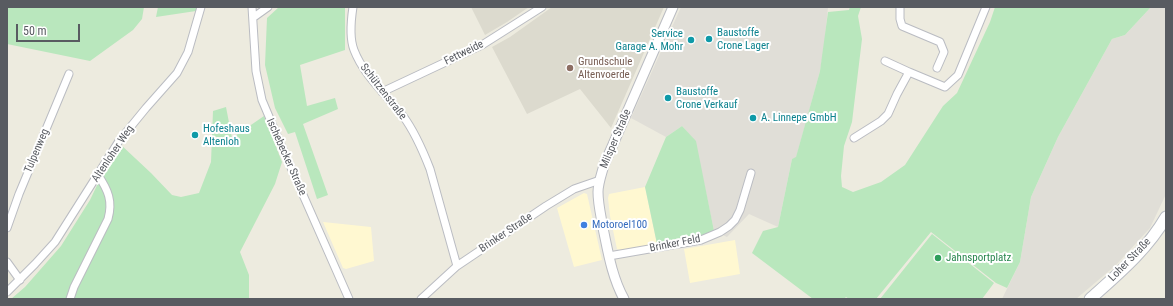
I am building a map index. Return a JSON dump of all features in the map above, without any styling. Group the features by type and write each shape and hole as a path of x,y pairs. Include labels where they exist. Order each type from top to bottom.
{"main road":[{"name":"Loher Straße","path":"1090,299 1135,258 1151,240 1166,217"}],"street":[{"name":"Altenloher Weg","path":"7,292 36,264 55,242 119,141 177,73 188,52 201,7"},
{"name":"Ischebecker Straße","path":"252,7 254,17 256,71 262,100 349,299"},
{"path":"254,17 268,7"},
{"name":"Schützenstraße","path":"353,7 350,25 353,49 366,73 404,117 424,154 430,169 457,266"},
{"name":"Fettweide","path":"382,92 482,45 542,7"},
{"name":"Milsper Straße","path":"624,299 614,276 609,256 598,191 604,165 673,7"},
{"path":"900,7 900,19 902,26 940,42 944,52 937,68"},
{"path":"885,61 945,87 958,75 986,7"},
{"path":"854,138 881,121 888,114 909,72"},
{"name":"Tulpenweg","path":"7,228 19,194 69,74"},
{"name":"Brinker Feld","path":"609,256 701,240 720,232 735,220 740,210 752,173"},
{"path":"70,299 74,286 108,219 111,209 107,191 98,175"},
{"name":"Brinker Straße","path":"421,299 457,266 568,192 586,183 600,180"},
{"path":"7,262 20,280"}],"shaded area":[{"path":"471,7 529,7 485,35"},
{"name":"Grundschule Altenvoerde","path":"552,7 664,7 611,128 580,89 527,114 492,47 510,37"},
{"path":"681,7 828,7 824,49 820,71 796,158 792,159 778,227 749,214 727,237 714,231 695,141 682,126 666,137 631,118"},
{"path":"1151,7 1166,7 1166,194 1150,228 1116,265 1076,299 1002,299 1020,262 1031,197 1058,137 1112,39 1125,35"},
{"path":"645,187 657,244 620,250 617,249 610,216 609,194"},
{"path":"584,193 587,194 602,260 574,267 557,208"},
{"path":"323,222 371,227 374,261 346,269 343,268"},
{"path":"735,240 740,274 690,283 684,249"}],"green space":[{"path":"7,7 144,7 142,19 133,30 90,61 7,44"},
{"path":"158,7 198,7 196,11 156,17"},
{"path":"279,7 345,7 345,50 300,65 307,106 335,98 338,109 303,124 328,195 317,199 295,132 288,134 275,108 265,65 267,18"},
{"path":"850,7 861,7 858,16 862,39 852,122 844,146 841,176 842,187 853,192 881,182 905,165 943,106 957,93 990,22 995,7 1151,7 1125,35 1112,39 1058,137 1031,197 1020,262 1007,288 996,283 931,232 876,299 849,299 846,297 844,299 813,299 752,253 763,231 778,227 792,159 796,157 820,71 828,12 849,10"},
{"path":"226,107 232,138 264,116 282,162 275,184 240,252 249,275 249,299 11,299 25,287 61,246 90,200 109,160 120,144 172,195 181,197 199,193 211,162 213,111"},
{"path":"682,126 696,141 714,231 697,239 657,244 645,187 666,137"},
{"name":"Jahnsportplatz","path":"932,234 994,283 982,299 880,299"}],"place":[{"name":"Baustoffe Crone Lager","path":"709,39"},
{"name":"Service Garage A. Mohr","path":"691,40"},
{"name":"Grundschule Altenvoerde","path":"570,68"},
{"name":"Baustoffe Crone Verkauf","path":"668,98"},
{"name":"A. Linnepe GmbH","path":"753,118"},
{"name":"Hofeshaus Altenloh","path":"195,135"},
{"name":"Motoroel100","path":"584,225"},
{"name":"Jahnsportplatz","path":"938,258"}]}
